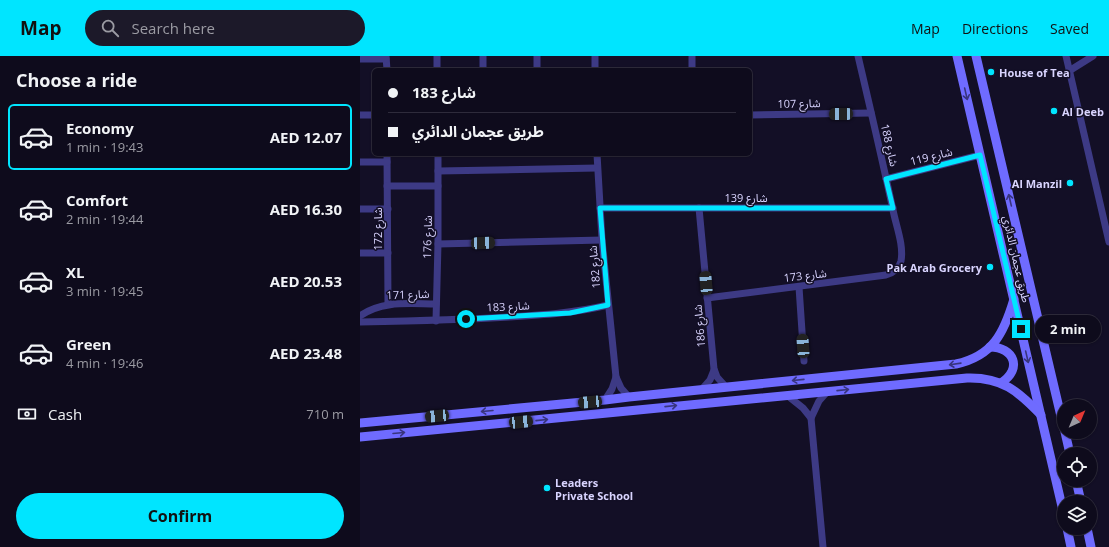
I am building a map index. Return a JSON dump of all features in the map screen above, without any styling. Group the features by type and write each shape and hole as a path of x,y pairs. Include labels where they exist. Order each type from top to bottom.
{"street":[{"path":"437,56 437,68"},
{"path":"483,56 483,68"},
{"path":"537,56 537,68"},
{"path":"595,56 595,68"},
{"path":"692,56 692,68"},
{"name":"شارع 188","path":"858,56 893,208 901,249 901,263"},
{"name":"طريق عجمان الدائري","path":"957,56 1059,495"},
{"name":"طريق عجمان الدائري","path":"976,56 1057,399"},
{"path":"1066,56 1109,242"},
{"path":"1069,71 1093,56"},
{"path":"360,59 386,58 387,68"},
{"name":"شارع 107","path":"752,115 871,113"},
{"path":"360,115 372,115"},
{"name":"شارع 119","path":"886,179 980,155"},
{"name":"شارع 176","path":"436,321 438,156"},
{"name":"شارع 182","path":"597,156 602,240 616,377 621,388 629,397"},
{"path":"360,162 387,158"},
{"name":"شارع 172","path":"387,158 388,304"},
{"path":"438,171 597,168"},
{"path":"388,186 438,186"},
{"path":"1102,212 1109,206"},
{"name":"شارع 139","path":"600,208 893,208"},
{"name":"شارع 186","path":"699,208 714,369 717,378 726,387"},
{"path":"360,209 388,209"},
{"path":"438,244 602,240"},
{"path":"360,253 388,253"},
{"name":"شارع 173","path":"707,298 886,275 897,269 901,263"},
{"path":"799,287 804,361"},
{"path":"360,423 606,400 956,364 972,359 990,347 1003,330 1009,317 1014,299"},
{"name":"شارع 171","path":"360,316 371,309 388,304 436,304"},
{"name":"شارع 183","path":"360,322 436,321 570,313 608,305"},
{"path":"990,347 1003,349 1012,358 1014,367 1011,375 1001,383"},
{"path":"702,389 710,380 714,369"},
{"name":"شارع 182","path":"606,400 616,377"},
{"path":"361,438 967,378 988,379 1001,383 1021,394 1041,415"},
{"path":"823,547 811,418 819,401 827,392"},
{"path":"788,396 803,408 811,418"},
{"path":"1068,535 1071,547"},
{"path":"1088,535 1091,547"}],"place":[{"name":"House of Tea","path":"991,72"},
{"name":"Al Deeb","path":"1054,111"},
{"name":"Al Manzil","path":"1070,183"},
{"name":"Pak Arab Grocery","path":"990,267"},
{"name":"Leaders Private School","path":"547,488"}],"route":[{"path":"466,319 570,313 608,305 600,208 893,208 886,179 980,155 1021,329"}]}
